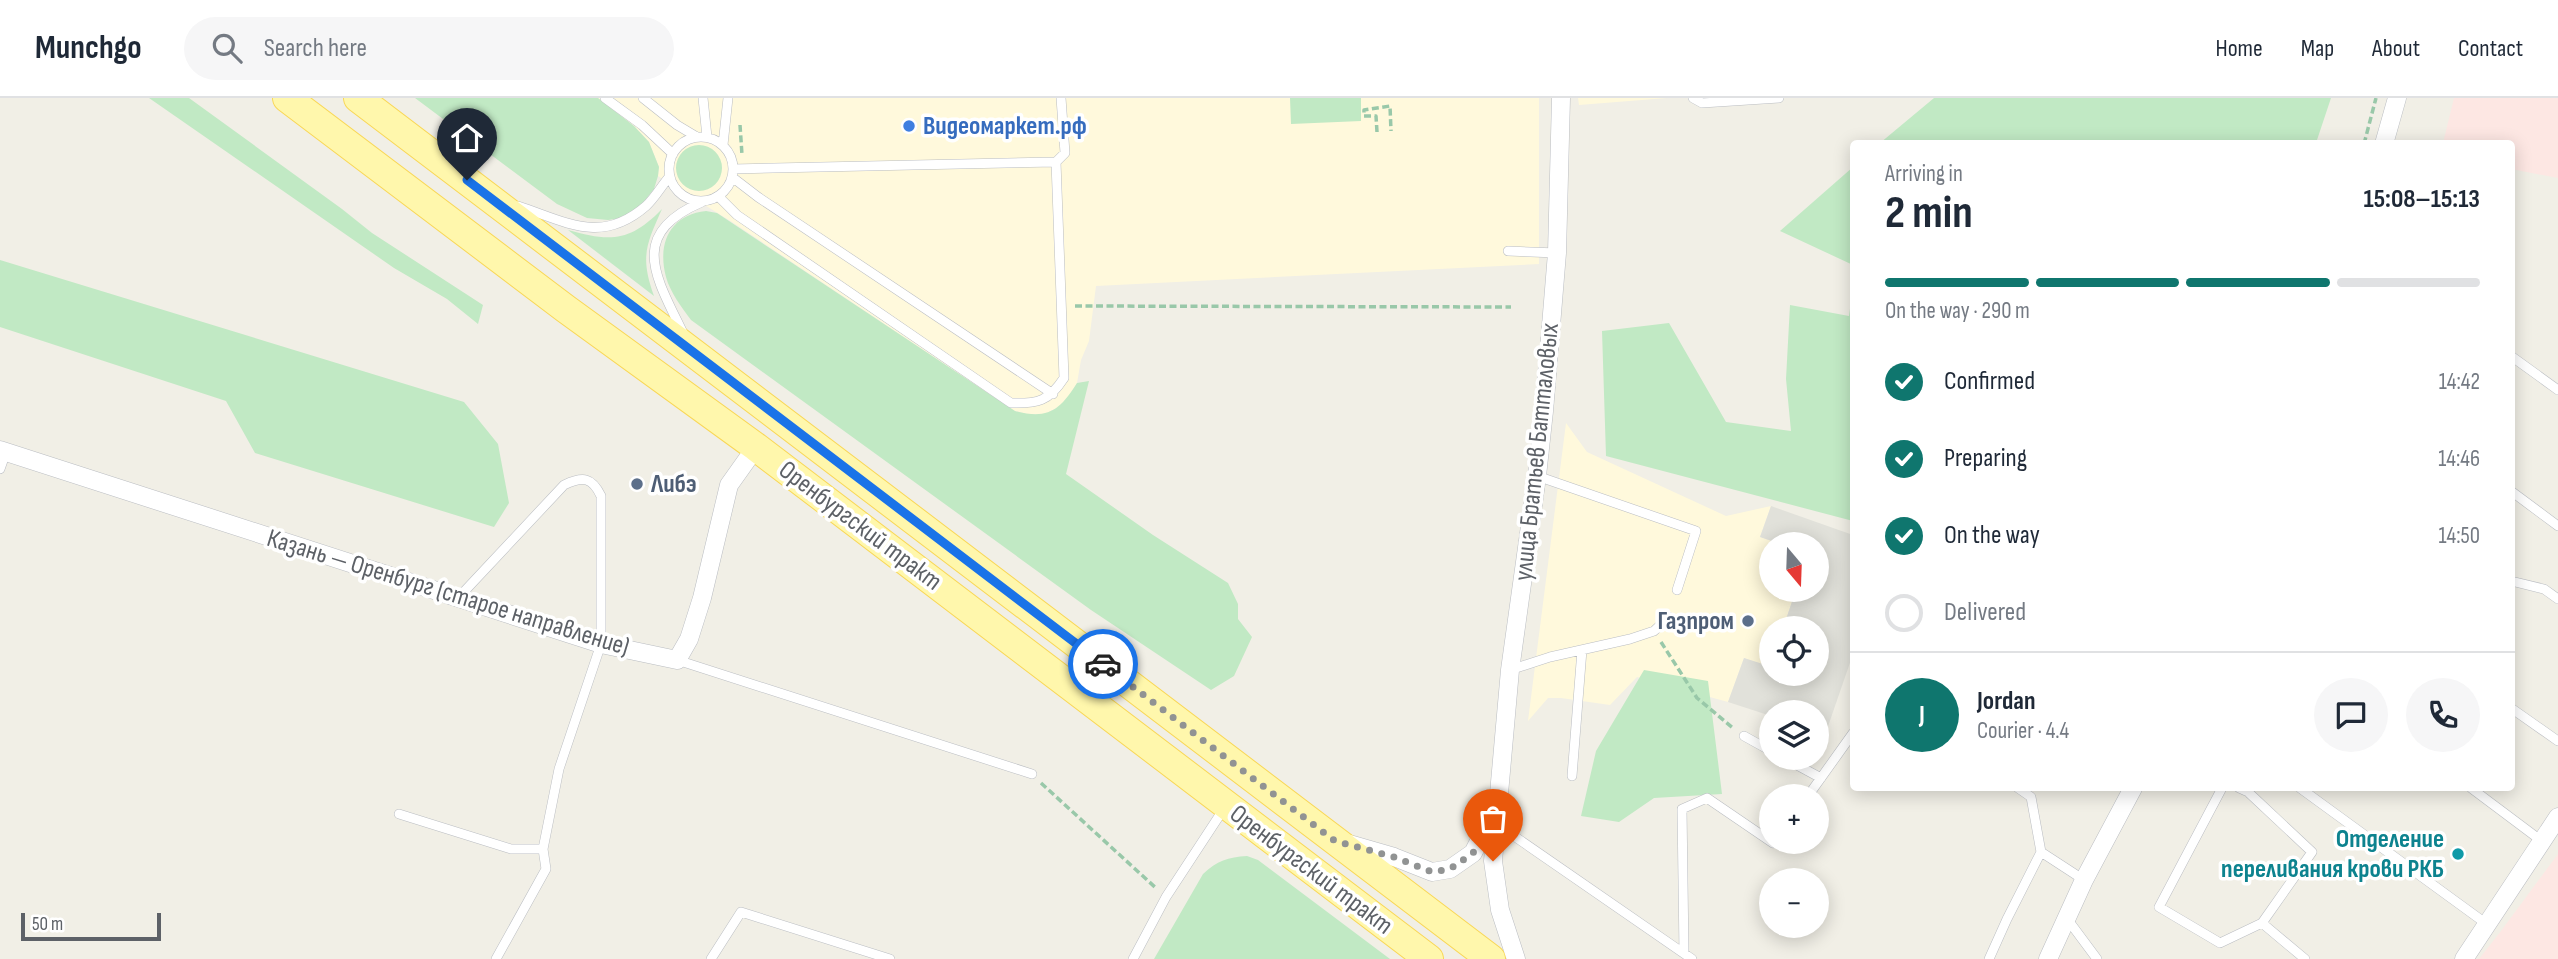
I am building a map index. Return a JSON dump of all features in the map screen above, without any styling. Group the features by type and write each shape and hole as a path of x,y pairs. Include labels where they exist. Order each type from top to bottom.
{"main road":[{"name":"Оренбургский тракт","path":"287,98 566,309 756,447 1429,959"},
{"name":"Оренбургский тракт","path":"358,98 1491,959"}],"street":[{"name":"улица Братьев Батталовых","path":"1516,959 1500,910 1493,861 1510,670 1537,476 1558,253 1560,98"},
{"path":"2385,140 2397,98"},
{"path":"677,660 689,639 702,598 729,485 756,447"},
{"name":"Казань — Оренбург (старое направление)","path":"2,457 601,644 677,660"},
{"path":"2048,959 2084,880 2131,791"},
{"name":"улица Братьев Батталовых","path":"1335,841 1394,857 1432,872 1450,869 1473,853 1497,804"},
{"path":"2464,959 2558,817"}],"lane":[{"path":"605,98 642,125 673,154"},
{"path":"642,98 677,125 723,145 729,152 733,173 729,185 718,196 683,210 668,221 653,253 656,277 691,350"},
{"path":"702,137 704,98"},
{"path":"723,145 729,98"},
{"path":"733,173 1056,162 1065,153 1061,98"},
{"path":"1693,98 1702,103 1779,98"},
{"path":"489,197 582,227 602,229 625,222 647,205 670,176 673,154 679,145 702,137"},
{"path":"718,196 737,215 1011,403 1033,404 1054,394 1064,378 1056,162"},
{"path":"733,173 758,197 1054,394"},
{"path":"670,176 680,193 689,198 705,200"},
{"path":"1508,251 1558,253"},
{"path":"2515,359 2558,390"},
{"path":"1537,476 1696,530 1677,590"},
{"path":"457,598 564,485 576,479 595,484 601,496 601,644 558,769 543,849 546,869 496,959"},
{"path":"2515,494 2558,526"},
{"path":"2515,583 2544,589 2558,599"},
{"path":"1510,670 1550,657 1630,639 1654,631 1669,617"},
{"path":"1572,776 1582,650"},
{"path":"677,660 1031,774"},
{"path":"2515,711 2558,741"},
{"path":"1744,737 1759,745"},
{"path":"1817,784 1850,737"},
{"path":"1806,770 1821,778"},
{"path":"1989,959 2041,852 2031,797 2022,791"},
{"path":"2220,791 2159,907 2220,943 2262,923 2312,852 2251,791"},
{"path":"2304,791 2488,925"},
{"path":"2475,791 2543,842"},
{"path":"1688,956 1682,809 1707,798 1759,834"},
{"path":"1133,959 1166,897 1226,805"},
{"path":"399,814 511,849 543,849"},
{"path":"1495,826 1514,836 1688,956"},
{"path":"2041,852 2084,880"},
{"path":"711,959 741,912 890,959"},
{"path":"2067,920 2097,959"},
{"path":"2262,923 2305,959"}],"path":[{"path":"2365,140 2376,98"},
{"path":"1377,131 1376,116 1364,116 1364,110 1390,106 1391,131"},
{"path":"740,121 743,156 753,158"},
{"path":"1087,307 1511,307"},
{"path":"1654,631 1697,698 1744,737"},
{"path":"1031,774 1147,880"}],"shaded area":[{"path":"598,98 1539,98 1539,264 1096,286 1089,341 1081,360 1077,383 1064,404 1045,414 1027,414 1015,411 732,222 658,176 659,167 649,142 634,126"},
{"path":"1578,98 1667,98 1579,105"},
{"path":"2454,98 2558,98 2558,178 2515,170 2515,140 2444,140"},
{"path":"1566,423 1587,452 1726,516 1771,506 1762,532 1759,532 1759,602 1792,602 1787,616 1759,616 1759,663 1744,658 1728,702 1637,677 1610,705 1548,698 1528,721"},
{"path":"1771,506 1850,534 1850,663 1829,723 1829,700 1759,700 1759,712 1728,702 1744,658 1759,663 1759,686 1829,686 1829,616 1787,616 1792,602 1829,602 1829,532 1762,532"},
{"path":"2558,854 2558,959 2479,959 2501,931"}],"green space":[{"path":"149,98 189,98 372,233 483,305 478,324 447,299 394,268"},
{"path":"415,98 598,98 634,126 649,142 659,167 654,189 638,209 622,218 587,218 557,204"},
{"path":"1290,98 1361,98 1361,121 1291,124"},
{"path":"1934,98 2331,98 2317,140 1884,140"},
{"path":"699,145 715,152 722,168 715,184 699,191 683,184 676,168 683,152"},
{"path":"1850,170 1850,264 1780,231"},
{"path":"662,209 652,232 646,261 654,296 568,230 596,236 619,236 640,228"},
{"path":"706,211 717,213 1015,411 1045,413 1059,406 1077,383 1089,381 1066,474 1228,583 1238,604 1238,619 1252,637 1234,676 1211,690 1091,610 691,320 668,283 663,253 665,242 675,225 683,218"},
{"path":"0,260 464,402 498,444 509,503 494,527 255,453 226,401 0,327"},
{"path":"1790,305 1849,316 1850,309 1850,520 1606,456 1602,331 1669,323 1726,422 1791,431 1786,379"},
{"path":"1644,670 1708,681 1722,794 1654,798 1619,822 1581,816 1596,751"},
{"path":"1247,856 1258,860 1390,959 1154,959 1203,874 1223,860"}],"way so far":[{"path":"1103,664 1335,841 1394,857 1432,872 1450,869 1473,853 1497,804 1493,861"}],"place":[{"name":"Видеомаркет.рф","path":"909,126"},
{"name":"Либэ","path":"637,484"},
{"name":"Газпром","path":"1748,621"},
{"name":"Отделение переливания крови РКБ","path":"2458,854"}],"route":[{"path":"467,180 1103,664"}]}
